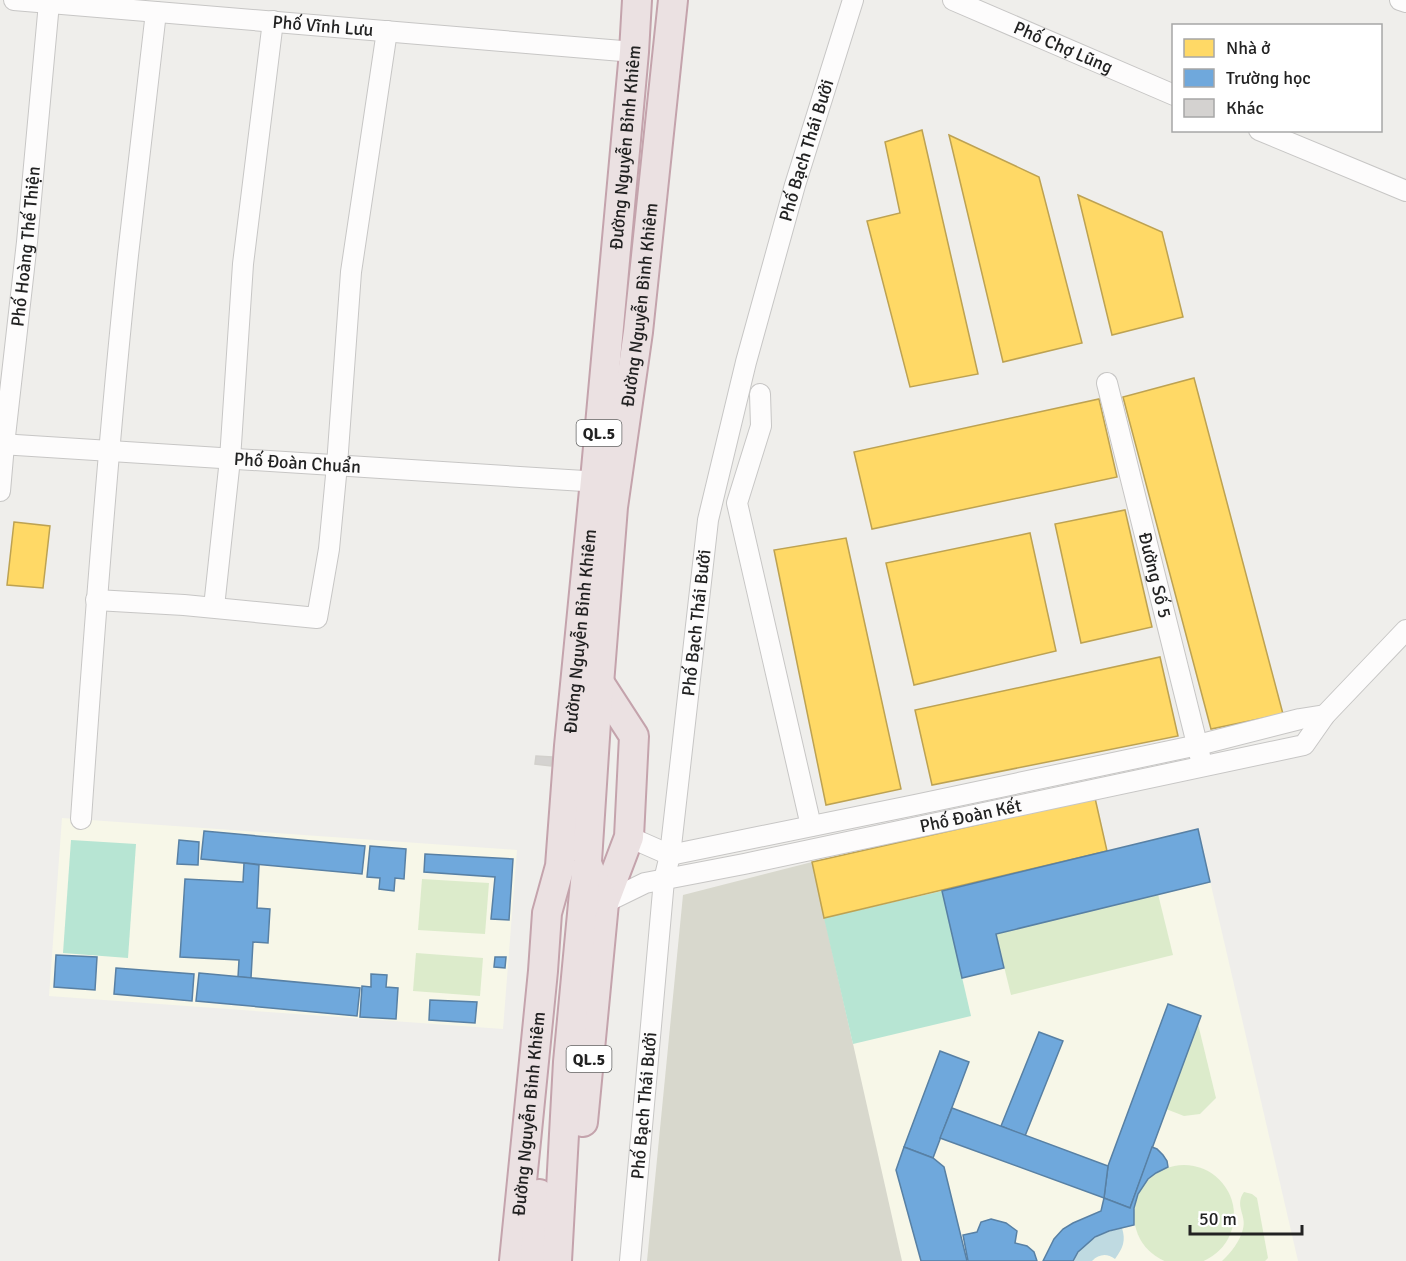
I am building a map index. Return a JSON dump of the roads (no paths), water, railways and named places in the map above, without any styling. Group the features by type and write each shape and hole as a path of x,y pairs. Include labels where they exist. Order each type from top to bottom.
{"highway":[{"name":"Đường Nguyễn Bỉnh Khiêm","path":"514,1261 547,913 573,864 569,746 637,0"},
{"name":"Đường Nguyễn Bình Khiêm","path":"573,864 599,682 613,507 638,332 673,0"},
{"path":"599,682 634,736 629,837 604,903"},
{"name":"Đường Nguyễn Bỉnh Khiêm","path":"573,864 604,903 586,1085 573,1261"},
{"name":"QL.5","path":"535,1261 548,1064 559,944 573,864"},
{"name":"QL.5","path":"557,1261 568,1062 573,864"}],"street":[{"name":"Phố Vĩnh Lưu","path":"14,0 634,52"},
{"name":"Phố Bạch Thái Bưởi","path":"630,1261 664,880 670,855 708,520 746,362 795,185 853,0"},
{"name":"Phố Chợ Lũng","path":"953,0 1172,95"},
{"path":"1400,0 1406,2"},
{"name":"Phố Hoàng Thế Thiện","path":"0,491 2,444 27,242 49,3"},
{"path":"81,819 96,600 128,256 156,12"},
{"path":"214,607 230,459 243,264 273,21"},
{"path":"96,600 214,607 317,618 329,549 351,272 387,31"},
{"path":"1264,132 1406,191"},
{"name":"Đường Số 5","path":"1107,383 1203,767"},
{"path":"760,394 761,426 737,503 811,826"},
{"name":"Phố Đoàn Chuẩn","path":"2,444 595,480"},
{"name":"Phố Đoàn Kết","path":"604,903 645,883 1304,746 1325,715 1406,630"},
{"name":"Phố Đoàn Kết","path":"670,855 1198,745 1300,719 1325,715"},
{"path":"629,837 670,855"}],"water":[{"path":"1122,1228 1123,1244 1115,1259 1103,1255 1092,1261 1073,1261 1088,1243 1107,1232"}]}
